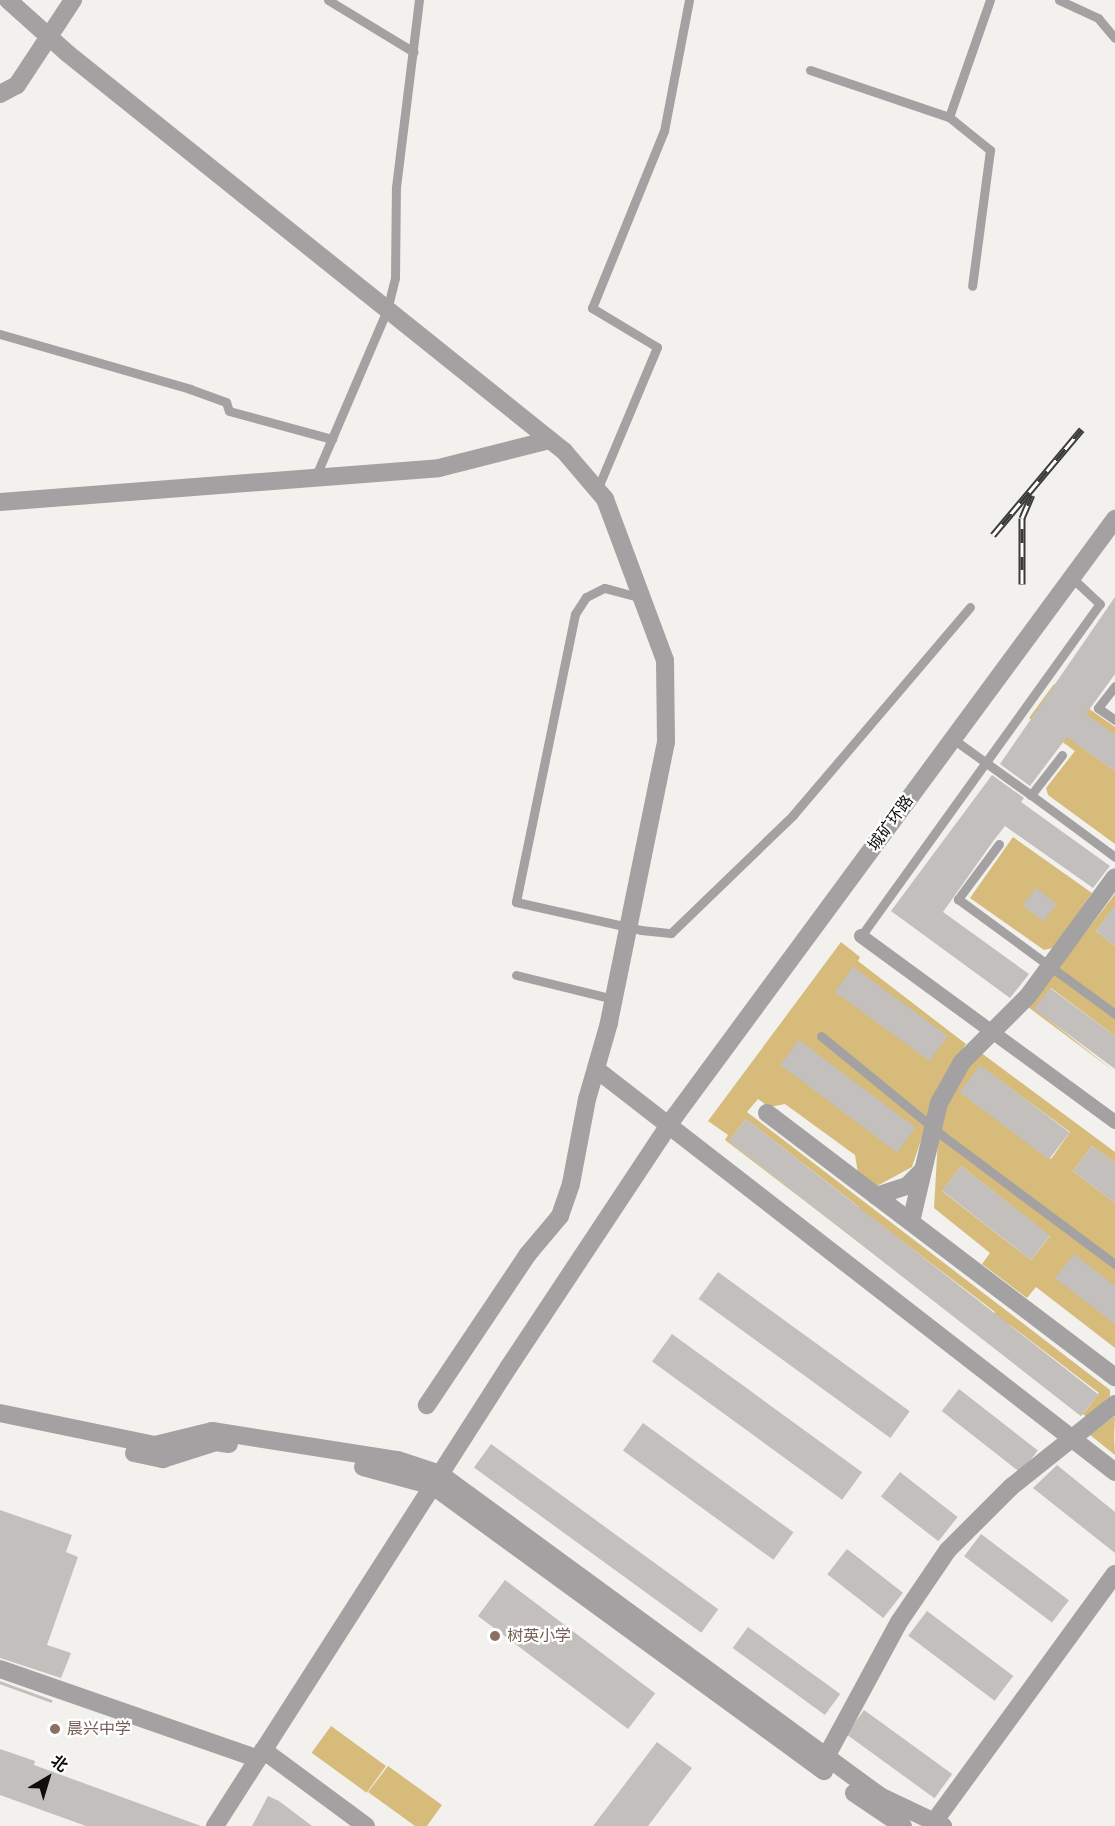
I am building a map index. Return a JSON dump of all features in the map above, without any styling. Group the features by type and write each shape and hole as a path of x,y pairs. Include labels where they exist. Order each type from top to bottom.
{"street":[{"path":"8,0 51,39 550,440 605,499 665,660 666,742 614,999 571,1184 560,1216 528,1254 428,1405"},
{"path":"0,94 17,85 51,39 73,0"},
{"path":"0,502 439,468 550,440"},
{"name":"城矿环路","path":"214,1826 436,1480 670,1128 1115,519"},
{"path":"911,1222 939,1103 962,1062 989,1030 1028,996 1049,965 1113,883"},
{"path":"861,936 1115,1122"},
{"path":"596,1069 1115,1472"},
{"path":"767,1113 1115,1377"},
{"path":"876,1196 907,1186 922,1172"},
{"path":"823,1763 898,1622 948,1550 1011,1487 1073,1440 1115,1404"},
{"path":"0,1413 154,1445 212,1431 398,1460 436,1480 823,1763 903,1826"},
{"path":"0,1425 163,1459 216,1442 436,1480"},
{"path":"823,1763 936,1825 1115,1574"},
{"path":"0,1669 261,1754 366,1826"}],"lane":[{"path":"328,0 414,52"},
{"path":"315,478 387,310 398,259 396,187 420,0"},
{"path":"597,490 657,347 592,308 664,131 689,0"},
{"path":"949,117 990,0"},
{"path":"1059,0 1098,18 1115,38"},
{"path":"810,70 949,117 990,150 972,286"},
{"path":"0,334 190,389 226,402 229,411 332,439"},
{"path":"861,936 1100,604 1072,578"},
{"path":"642,598 604,588 586,597 575,614 516,902 628,927 671,933 793,815 970,607"},
{"path":"1115,686 1098,708 1115,720"},
{"path":"953,739 1115,857"},
{"path":"1031,795 1062,756"},
{"path":"999,844 957,899 1115,1014"},
{"path":"516,975 614,999"},
{"path":"821,1036 1115,1264"}],"shaded area":[{"path":"1054,684 1115,727 1115,735 1036,714 1115,771 1115,844 1048,795 1046,788 1075,751 1029,718"},
{"path":"1013,837 1092,893 1053,948 1044,950 970,898"},
{"path":"1115,894 1115,906 1096,931 1115,946 1115,1036 1051,988 1035,1009 1115,1072 1028,1007"},
{"path":"841,942 860,957 858,961 966,1044 940,1083 912,1167 877,1186 858,1173 855,1155 785,1104 769,1107 758,1099 747,1112 1110,1390 1110,1396 1088,1418 725,1140 728,1135 708,1121","holes":["746,1119 859,1207 842,1229 729,1141","877,1222 995,1312 979,1333 861,1243","1010,1325 1099,1393 1084,1413 995,1345"]},
{"path":"980,1052 1115,1152 1115,1163 1092,1146 1073,1171 1115,1203 1115,1348 1036,1287 1027,1298 982,1264 990,1253 934,1208 938,1139 946,1109 961,1076","holes":["980,1066 1070,1132 1051,1159 961,1092","961,1166 1050,1236 1031,1260 942,1191"]},
{"path":"1115,1416 1114,1437 1115,1455 1090,1435"},
{"path":"331,1726 386,1766 367,1793 312,1753"},
{"path":"388,1766 442,1805 427,1826 415,1826 368,1792"}],"building":[{"path":"1115,597 1115,674 1086,714 1115,735 1115,771 1067,737 1030,786 1000,764"},
{"path":"992,775 1024,798 1021,802 1110,866 1093,888 1005,826 994,840 943,912 1029,974 1010,998 891,911"},
{"path":"1036,888 1057,904 1044,921 1023,906"},
{"path":"1115,905 1115,946 1096,931"},
{"path":"853,967 948,1036 929,1061 835,992"},
{"path":"1050,988 1115,1036 1115,1069 1034,1009"},
{"path":"799,1040 916,1128 897,1153 780,1065"},
{"path":"980,1065 1069,1132 1049,1160 960,1092"},
{"path":"746,1119 1098,1394 1081,1416 729,1141"},
{"path":"1092,1146 1115,1163 1115,1203 1073,1171"},
{"path":"961,1166 1050,1236 1031,1260 942,1190"},
{"path":"1074,1254 1115,1286 1115,1324 1055,1278"},
{"path":"718,1272 910,1411 890,1438 699,1299"},
{"path":"672,1334 862,1472 842,1500 652,1362"},
{"path":"959,1389 1038,1451 1021,1473 942,1411"},
{"path":"643,1423 793,1532 773,1560 623,1451"},
{"path":"491,1444 718,1609 701,1633 474,1467"},
{"path":"1057,1465 1115,1512 1115,1553 1033,1488"},
{"path":"900,1472 958,1517 938,1541 881,1496"},
{"path":"0,1510 72,1535 66,1552 78,1557 47,1645 71,1653 61,1678 0,1658"},
{"path":"981,1534 1069,1600 1052,1623 964,1556"},
{"path":"847,1549 903,1593 883,1618 827,1574"},
{"path":"505,1580 655,1693 628,1729 478,1616"},
{"path":"927,1611 1013,1676 995,1701 908,1636"},
{"path":"748,1627 840,1694 825,1715 733,1648"},
{"path":"0,1681 53,1700 52,1703 0,1684"},
{"path":"864,1710 952,1774 935,1798 846,1734"},
{"path":"657,1742 692,1768 648,1826 593,1826"},
{"path":"0,1749 35,1761 34,1765 201,1826 86,1826 0,1795"},
{"path":"268,1796 279,1801 312,1826 252,1826"}],"railway":[{"path":"993,535 1082,429"},
{"path":"1022,584 1022,518 1032,495"}],"place":[{"name":"树英小学","path":"495,1636"},
{"name":"晨兴中学","path":"55,1729"}]}
